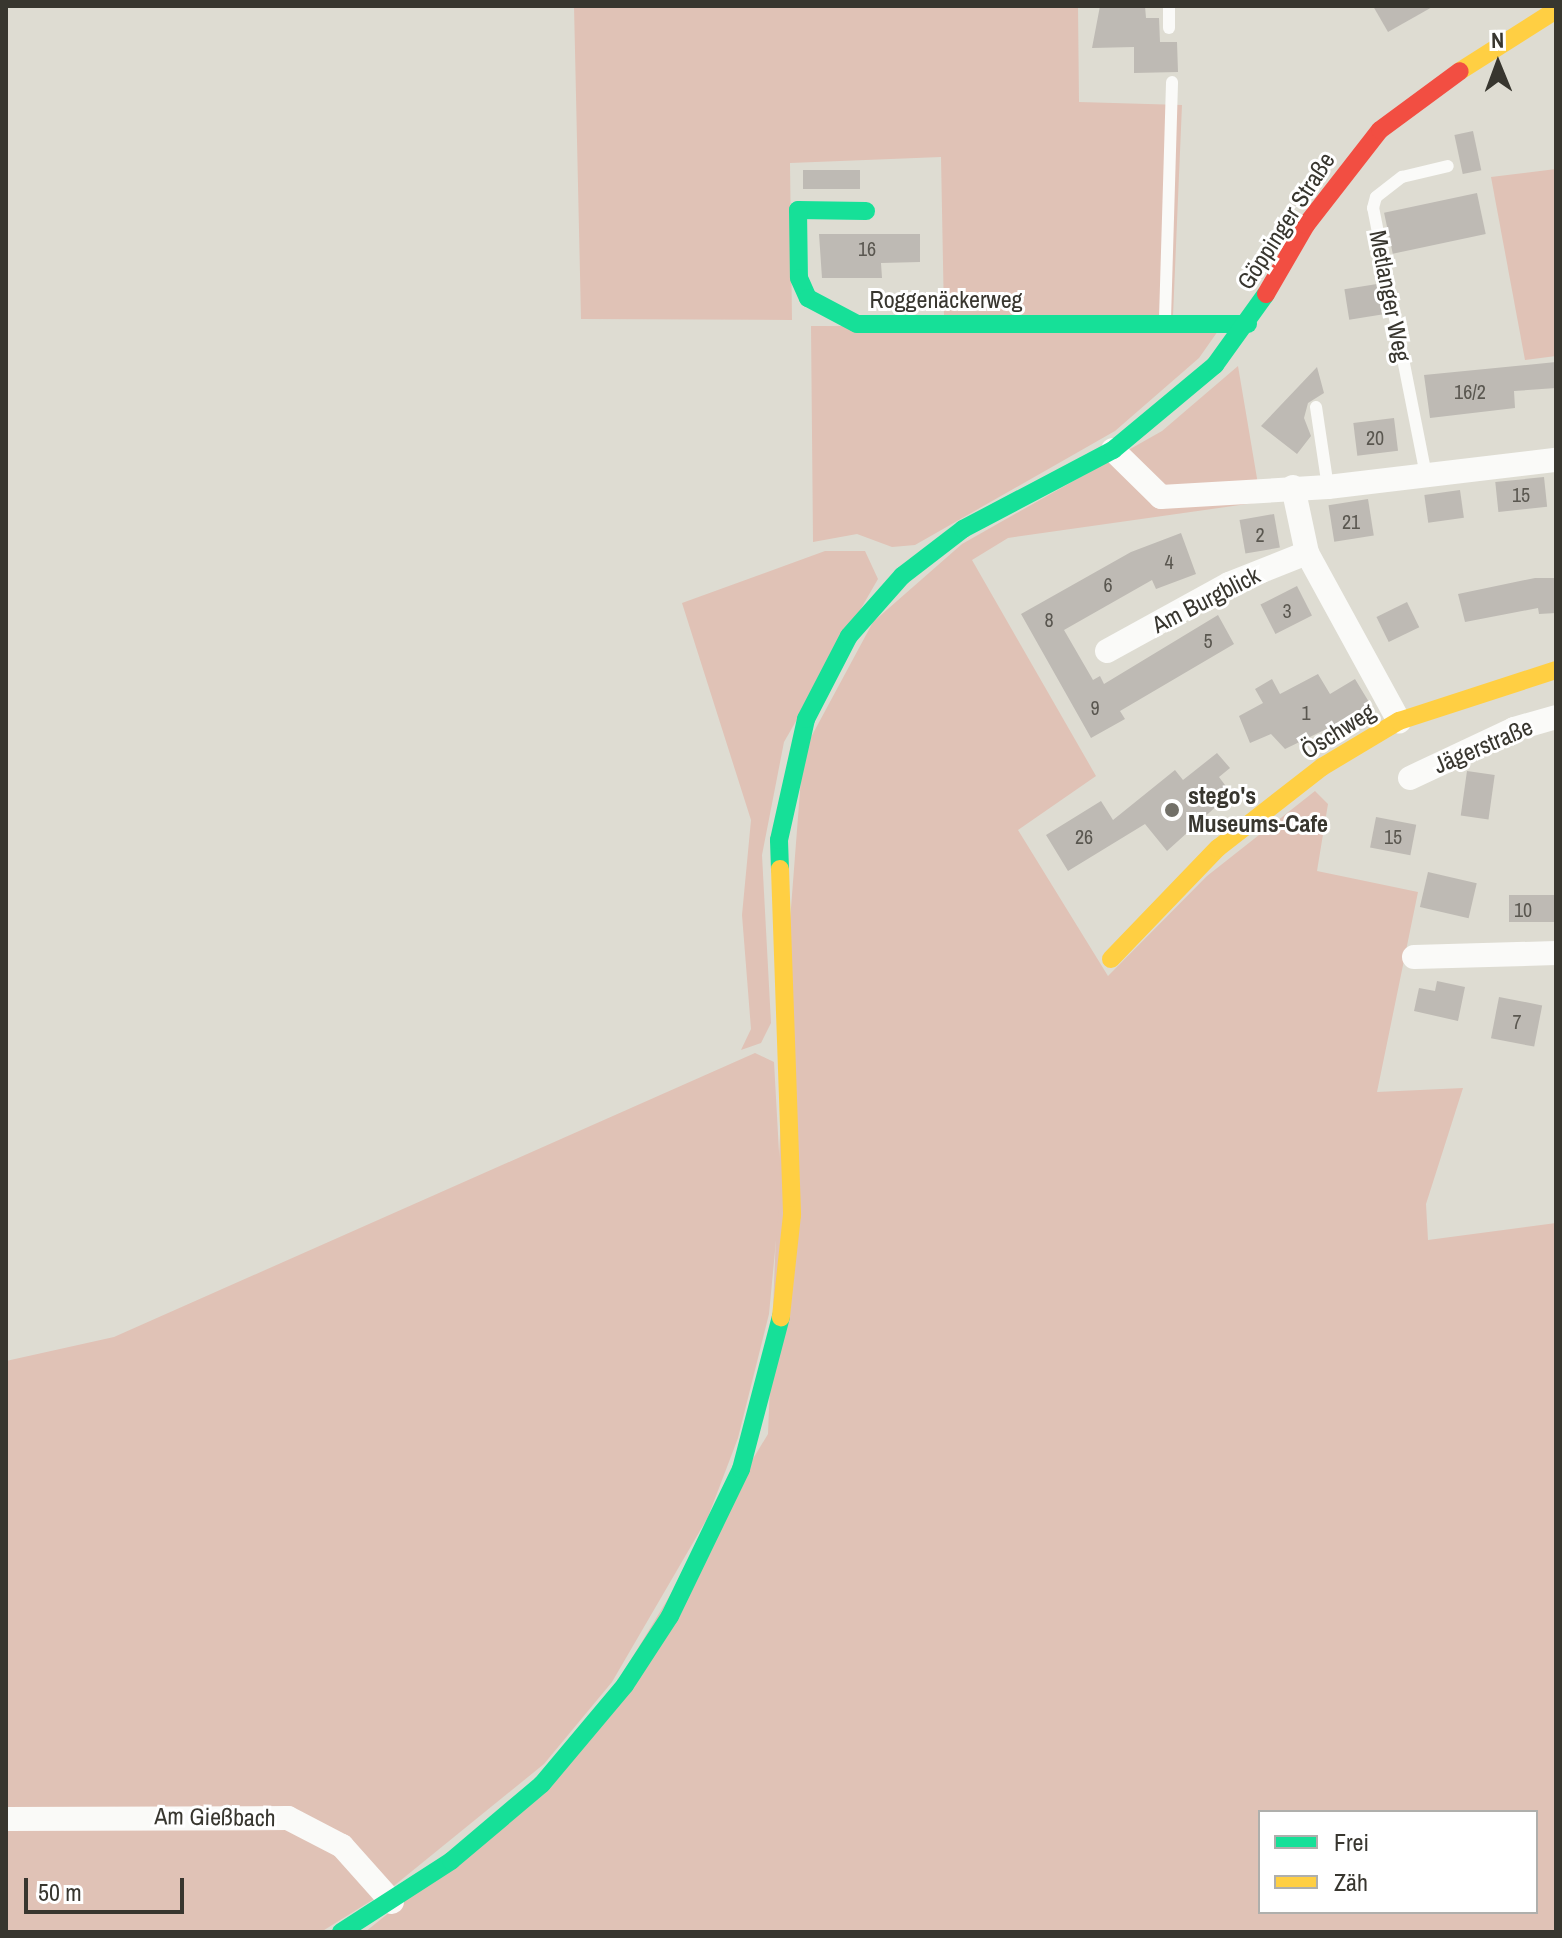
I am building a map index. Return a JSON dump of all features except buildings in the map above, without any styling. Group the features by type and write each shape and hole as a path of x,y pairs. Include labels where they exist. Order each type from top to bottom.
{"main road":[{"name":"Göppinger Straße","path":"341,1932 392,1902 542,1784 625,1685 710,1543 741,1469 780,1326 792,1215 779,840 792,765 824,677 849,636 902,576 963,529 1113,450 1215,365 1248,324 1306,225 1380,130 1442,82 1556,10"},
{"name":"Roggenäckerweg","path":"866,211 798,210 799,278 808,298 833,315 857,324 1248,324"},
{"name":"Öschweg","path":"1111,959 1207,859 1273,803 1399,721 1556,670"}],"street":[{"path":"1113,450 1161,497 1328,487 1556,460"},
{"path":"1293,487 1307,553 1399,721"},
{"name":"Am Burgblick","path":"1107,651 1229,584 1307,553"},
{"name":"Jägerstraße","path":"1410,778 1488,739 1556,717"},
{"path":"1414,957 1556,953"},
{"name":"Am Gießbach","path":"6,1819 288,1818 342,1846 392,1902"}],"lane":[{"path":"1169,6 1169,28"},
{"path":"1165,326 1172,82"},
{"name":"Metlanger Weg","path":"1426,475 1373,208 1376,197 1402,177 1448,166"},
{"path":"1316,407 1328,487"}],"shaded area":[{"path":"574,6 1078,6 1079,102 1182,105 1173,316 944,316 941,157 790,163 792,320 581,319"},
{"path":"1556,169 1556,356 1525,360 1491,177"},
{"path":"811,326 1200,327 1218,331 1199,358 1115,431 915,545 892,547 857,534 813,542"},
{"path":"1238,366 1261,502 1008,538 972,560 1096,776 1018,830 1108,976 1207,876 1315,791 1328,804 1317,871 1418,892 1377,1092 1463,1088 1426,1204 1428,1240 1556,1223 1556,1932 365,1932 561,1775 768,1434 787,960 803,752 873,622 962,544 1162,431"},
{"path":"825,551 865,551 878,579 784,742 762,855 771,1023 761,1043 741,1050 751,1029 742,915 751,820 682,603"},
{"path":"755,1053 774,1062 781,1188 769,1314 738,1438 708,1517 612,1682 544,1764 390,1889 321,1932 6,1932 6,1361 114,1337"}],"traffic: fast":[{"path":"866,211 798,210 799,278 808,298 857,324 1248,324"},
{"path":"780,869 779,840 806,719 849,636 902,576 963,529 1113,450 1215,365 1266,294"},
{"path":"341,1932 451,1861 542,1784 625,1685 670,1616 741,1469 781,1317"}],"traffic: slow":[{"path":"1460,71 1556,10"},
{"path":"1111,959 1218,848 1322,767 1399,721 1556,670"},
{"path":"780,869 792,1215 781,1317"}],"traffic: jam":[{"path":"1266,294 1306,225 1380,130 1460,71"}],"place":[{"name":"stego's Museums-Cafe","path":"1172,810"}]}
